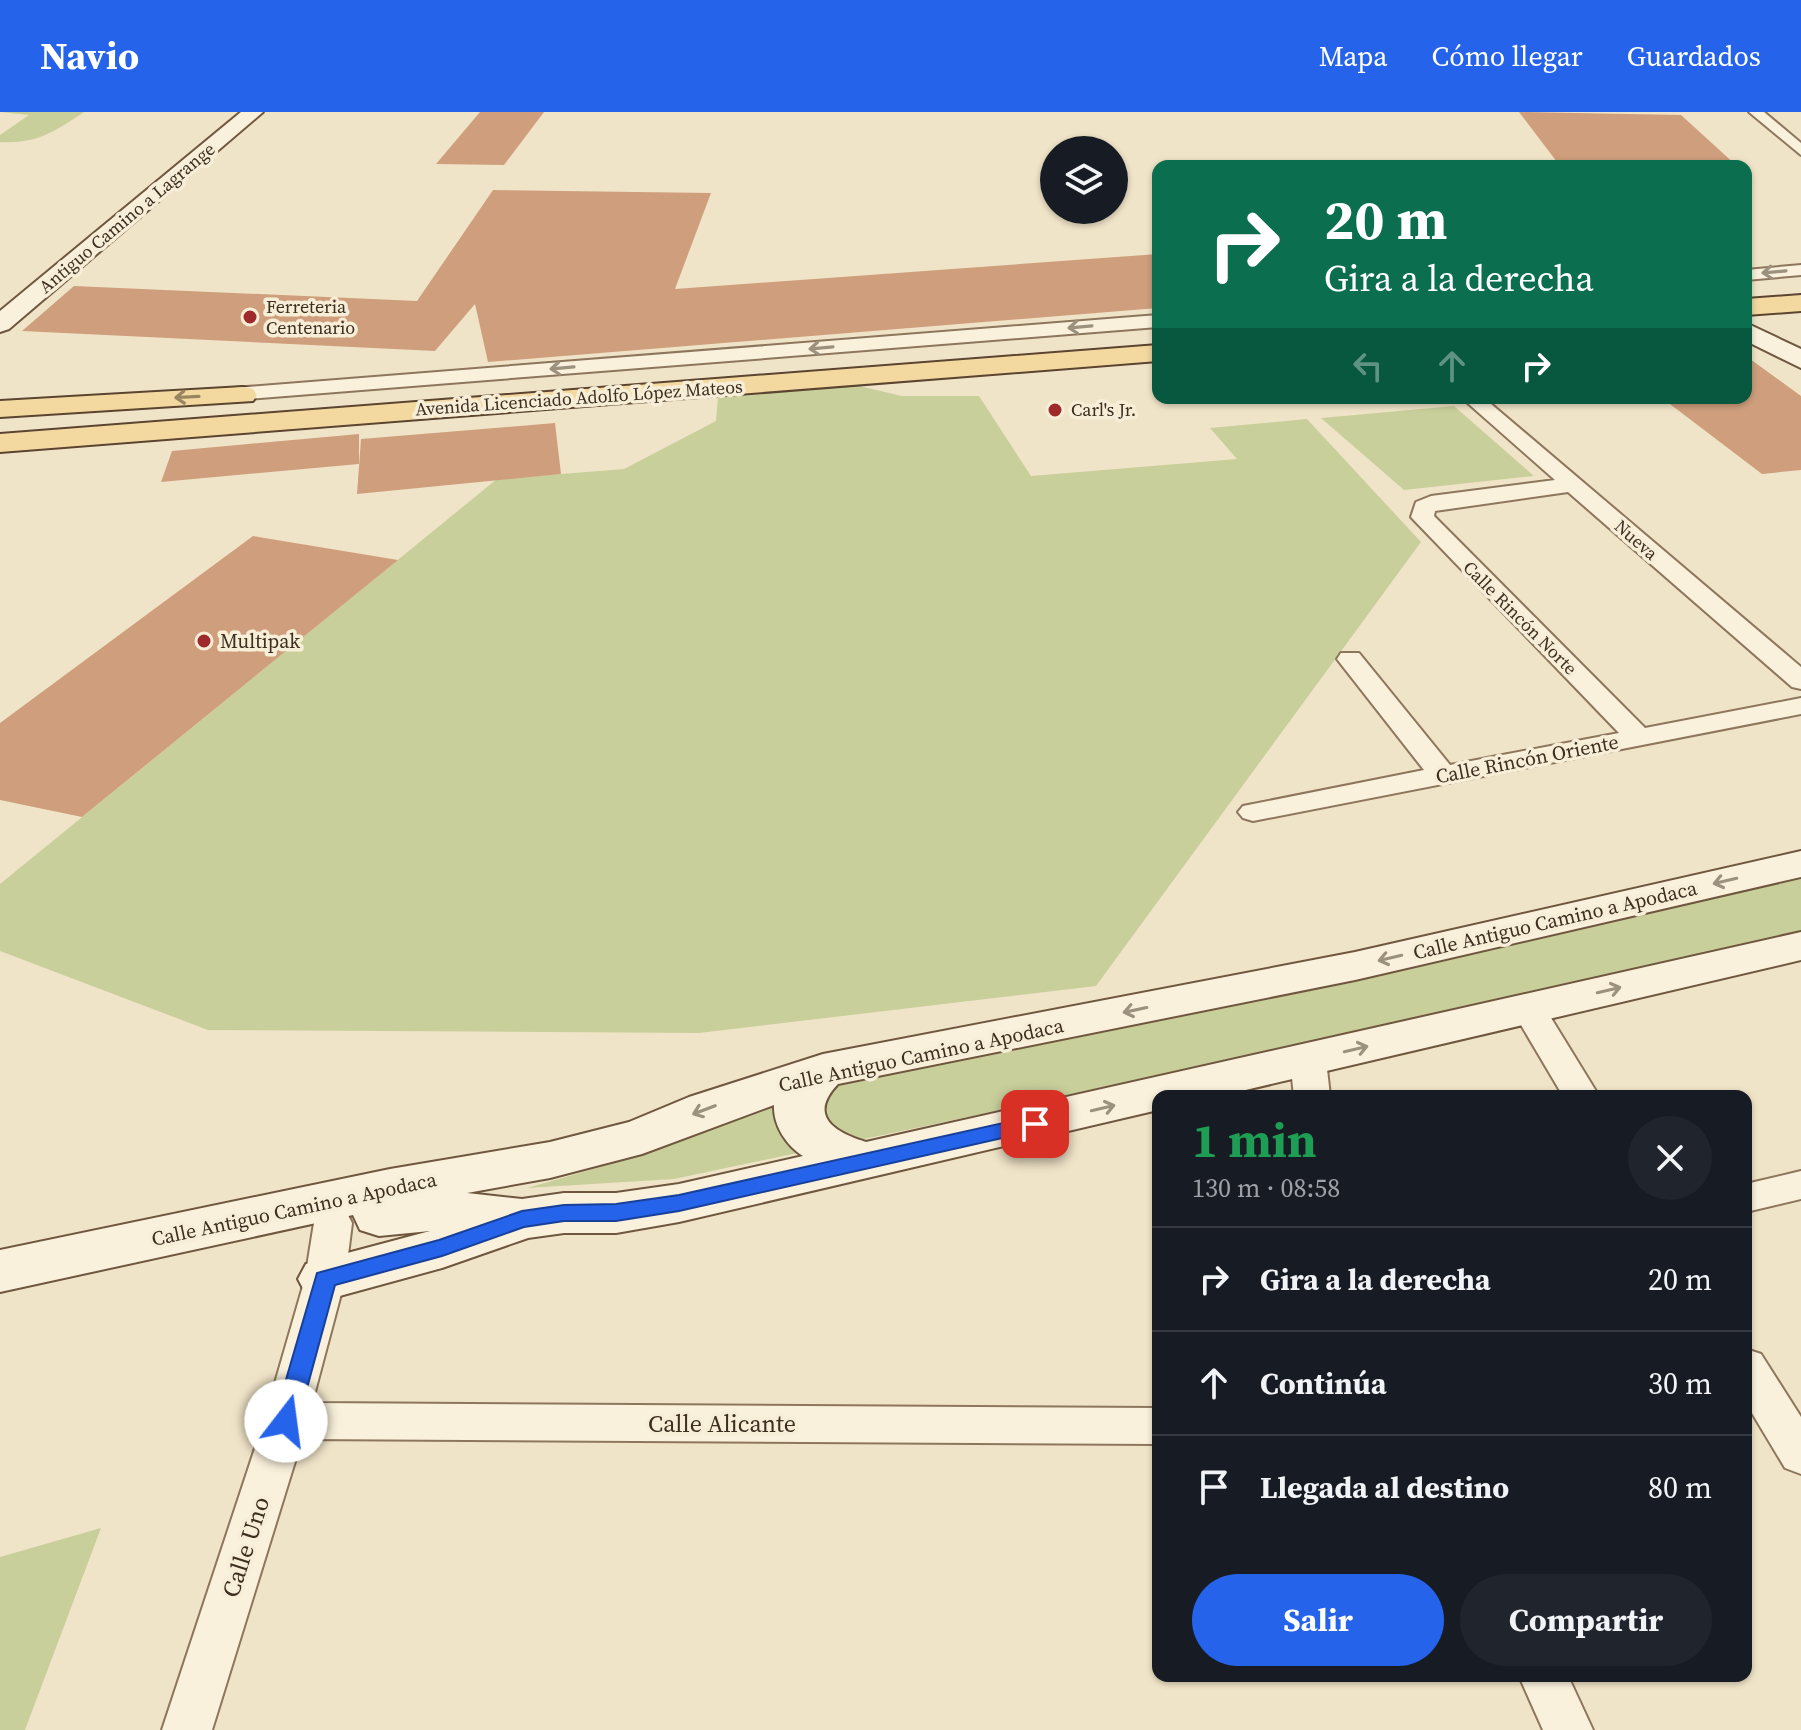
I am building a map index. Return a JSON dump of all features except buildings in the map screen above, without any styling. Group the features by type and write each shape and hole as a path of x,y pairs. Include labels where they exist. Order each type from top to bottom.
{"main road":[{"path":"1752,293 1801,289"},
{"path":"1752,307 1801,303"},
{"name":"Avenida Licenciado Adolfo López Mateos","path":"0,409 234,394 341,404 1152,339"},
{"name":"Avenida Licenciado Adolfo López Mateos","path":"5,441 1152,353"},
{"path":"41,405 156,430 185,420 341,404"}],"street":[{"name":"Antiguo Camino a Lagrange","path":"0,324 253,112"},
{"path":"1756,112 1801,151"},
{"path":"1752,274 1801,270"},
{"path":"234,394 1152,321"},
{"path":"1752,334 1801,360"},
{"name":"Nueva","path":"1479,404 1801,681"},
{"name":"Calle Rincón Norte","path":"1572,485 1439,501 1421,511 1429,527 1639,737"},
{"path":"1350,659 1443,776"},
{"name":"Calle Rincón Oriente","path":"1253,812 1801,706"},
{"name":"Calle Antiguo Camino a Apodaca","path":"0,1292 344,1214 598,1148 642,1136 721,1104 823,1071 1355,966 1801,864"},
{"name":"Calle Antiguo Camino a Apodaca","path":"1238,1090 1310,1078 1528,1008 1801,946"},
{"path":"1528,1008 1577,1090"},
{"path":"823,1071 809,1082 801,1095 798,1109 801,1122 810,1137 824,1148 862,1159"},
{"name":"Calle Antiguo Camino a Apodaca","path":"0,1271 344,1214 442,1210 522,1219 564,1213 616,1213 679,1203 862,1159 1035,1124 1152,1104"},
{"path":"1752,1197 1801,1185"},
{"name":"Calle Uno","path":"187,1730 286,1421 344,1214"},
{"path":"325,1279 442,1248 522,1219"},
{"path":"1752,1376 1801,1455"},
{"name":"Calle Alicante","path":"286,1421 1152,1426"},
{"path":"1546,1682 1568,1730"}],"green space":[{"path":"0,112 84,112 35,139 0,142 0,135 29,115"},
{"path":"855,385 902,396 979,396 1031,476 1237,459 1210,428 1307,419 1421,542 1096,986 699,1033 208,1030 0,951 0,884 497,479 624,469 716,421 718,396"},
{"path":"1454,406 1534,476 1404,490 1321,418"},
{"path":"1801,879 1801,932 1035,1103 674,1179 527,1188 611,1164 781,1095"},
{"path":"101,1528 25,1730 0,1730 0,1557"}],"place":[{"name":"Ferreteria Centenario","path":"250,317"},
{"name":"Carl's Jr.","path":"1055,410"},
{"name":"Multipak","path":"204,641"}],"route":[{"path":"286,1421 325,1279 442,1248 522,1219 564,1213 616,1213 679,1203 862,1159 1035,1124"}]}
